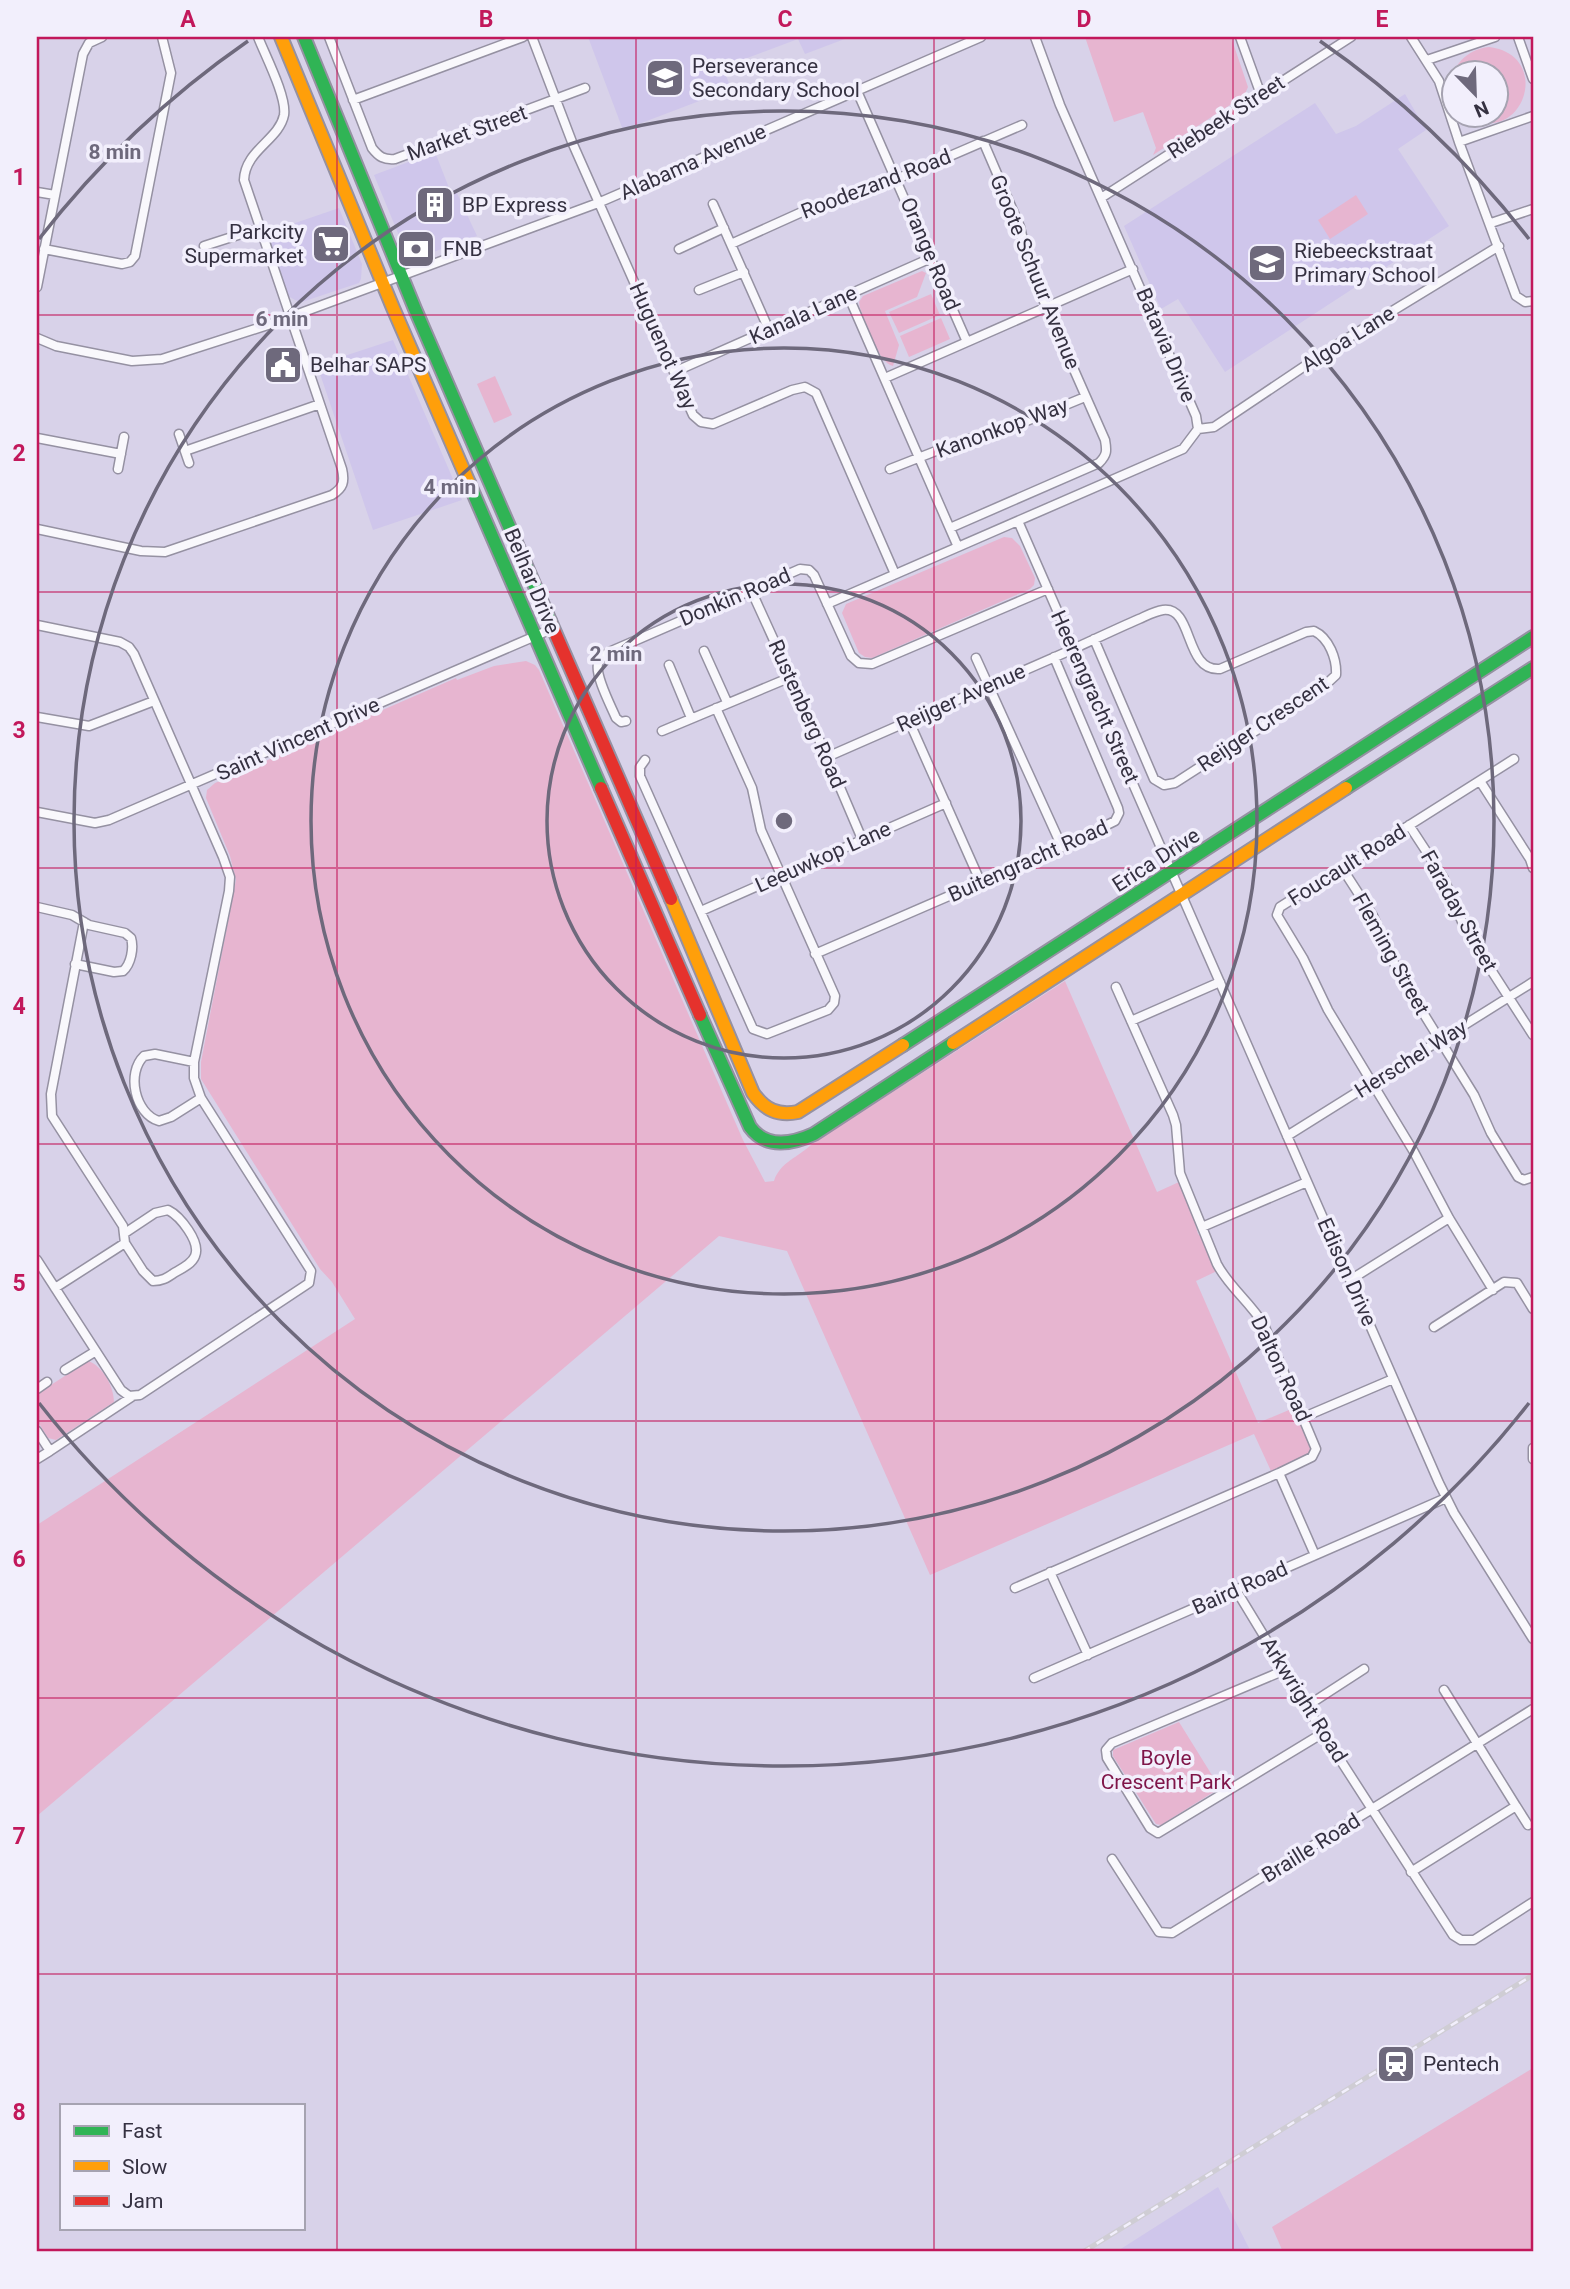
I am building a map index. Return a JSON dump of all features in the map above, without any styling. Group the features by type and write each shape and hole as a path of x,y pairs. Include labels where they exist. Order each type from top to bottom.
{"main road":[{"name":"Belhar Drive","path":"281,37 383,283 665,938 749,1125 759,1136 784,1143 797,1141"},
{"name":"Belhar Drive","path":"304,37 400,276 554,628 752,1093 760,1104 771,1112 785,1115 798,1112"},
{"name":"Erica Drive","path":"798,1112 1172,873 1533,637"},
{"name":"Erica Drive","path":"797,1141 837,1119 1533,668"}],"street":[{"path":"37,287 83,54 89,43 102,37"},
{"path":"44,249 122,264 130,262 135,256 171,73 162,37"},
{"path":"37,530 141,551 165,552 332,495 339,490 344,478 246,188 244,171 248,163 279,125 284,113 281,96 258,37"},
{"path":"329,37 353,100 523,37"},
{"name":"Huguenot Way","path":"531,37 598,203 693,415 708,424 721,422 800,387 811,389 816,393 895,574"},
{"name":"Alabama Avenue","path":"56,346 132,361 162,359 383,283 598,203 981,37"},
{"name":"Batavia Drive","path":"827,604 1183,449 1198,429 1196,415 1060,105 1035,37"},
{"path":"1240,37 1261,95"},
{"name":"Riebeek Street","path":"1101,198 1351,37"},
{"path":"1411,37 1439,81 1459,142 1518,297 1525,302 1533,301"},
{"path":"1427,60 1495,37"},
{"path":"1518,37 1533,79"},
{"name":"Market Street","path":"353,100 372,148 379,156 395,159 585,88"},
{"name":"Orange Road","path":"857,91 967,342"},
{"path":"1459,142 1533,116"},
{"name":"Roodezand Road","path":"732,244 813,207 845,200 1022,125"},
{"name":"Groote Schuur Avenue","path":"950,528 1099,463 1105,456 1105,440 1026,260 1020,227 983,141"},
{"path":"37,192 55,195"},
{"path":"713,204 769,330"},
{"path":"1491,223 1533,209"},
{"path":"204,246 260,228"},
{"path":"679,249 724,228"},
{"name":"Algoa Lane","path":"1198,429 1214,427 1330,349 1499,246"},
{"name":"Kanala Lane","path":"674,372 931,258"},
{"path":"885,378 1133,269"},
{"path":"699,290 744,272"},
{"path":"848,295 958,547"},
{"path":"37,338 56,346"},
{"path":"37,346 56,346"},
{"name":"Kanonkop Way","path":"890,469 964,440 1000,432 1085,397"},
{"path":"185,451 320,404"},
{"path":"179,434 189,463"},
{"path":"118,469 124,437"},
{"path":"37,438 121,454"},
{"name":"Heerengracht Street","path":"1018,521 1181,894"},
{"name":"Donkin Road","path":"626,721 621,722 616,718 598,674 600,658 800,569 806,569 814,575 851,656 859,663 872,664 1048,589"},
{"name":"Rustenberg Road","path":"751,590 862,839"},
{"name":"Reijger Crescent","path":"1160,610 1171,610 1179,616 1199,660 1206,667 1216,669 1314,631 1326,640 1335,660 1336,675 1322,688 1175,783 1164,785 1154,779 1094,639 1160,610"},
{"path":"37,625 120,642 129,647 192,786 230,877 194,1062 194,1078 201,1098 309,1265 311,1277 303,1287 140,1395 133,1396 126,1395 121,1390 37,1260"},
{"name":"Saint Vincent Drive","path":"37,812 95,823 109,820 554,628"},
{"name":"Reijger Avenue","path":"827,757 1094,639"},
{"path":"704,651 727,702"},
{"path":"976,657 1062,847"},
{"name":"Buitengracht Road","path":"815,954 1114,822 1119,811 1054,657"},
{"path":"669,665 691,718"},
{"path":"662,731 791,677"},
{"path":"37,717 89,726 154,701"},
{"path":"645,760 640,767 640,776 750,1025 759,1033 769,1033 828,1010 834,1003 835,996 761,830 752,788 716,708"},
{"path":"909,721 981,883"},
{"name":"Foucault Road","path":"1373,1083 1328,1010 1303,958 1277,915 1280,907 1514,759"},
{"path":"1480,781 1530,859 1533,868"},
{"name":"Leeuwkop Lane","path":"701,911 946,803"},
{"name":"Faraday Street","path":"1409,825 1443,877 1466,931 1533,1035"},
{"name":"Fleming Street","path":"1342,868 1373,916 1399,974 1474,1095 1491,1133 1518,1177 1524,1180 1533,1177"},
{"name":"Edison Drive","path":"1181,894 1446,1498 1533,1639"},
{"path":"37,907 72,915 84,922 128,935 132,949 127,968 119,972 75,964"},
{"path":"84,922 51,1094 52,1116 125,1233 125,1243 143,1271 153,1281 165,1279 191,1261 196,1253 196,1246 179,1218 168,1210 155,1213 125,1233"},
{"path":"1131,1021 1220,982"},
{"name":"Herschel Way","path":"1287,1136 1533,982"},
{"name":"Dalton Road","path":"1015,1588 1279,1473 1315,1453 1315,1444 1264,1325 1255,1309 1223,1275 1202,1227 1180,1174 1173,1115 1116,987"},
{"path":"194,1062 155,1054 144,1056 137,1066 135,1091 148,1116 159,1121 201,1098"},
{"path":"1373,1083 1493,1290"},
{"path":"1202,1227 1307,1182"},
{"path":"1350,1280 1449,1218"},
{"path":"55,1288 125,1243"},
{"path":"1434,1327 1504,1282 1517,1283 1533,1309"},
{"path":"65,1370 96,1351"},
{"path":"1304,1417 1394,1379"},
{"path":"37,1389 47,1382"},
{"path":"37,1459 133,1396"},
{"path":"37,1431 50,1451"},
{"path":"1533,1448 1533,1458"},
{"path":"1279,1473 1315,1555"},
{"name":"Baird Road","path":"1034,1678 1446,1498"},
{"path":"1050,1572 1088,1655"},
{"name":"Arkwright Road","path":"1237,1590 1450,1932 1461,1940 1469,1941 1533,1902"},
{"path":"1307,1706 1364,1669"},
{"path":"1285,1670 1112,1743 1106,1750 1107,1758 1150,1828 1158,1833 1324,1733"},
{"path":"1444,1690 1528,1825"},
{"name":"Braille Road","path":"1112,1859 1159,1932 1172,1933 1533,1709"},
{"path":"1411,1872 1516,1807"}],"shaded area":[{"name":"Perseverance Secondary School","path":"588,37 850,37 805,54 798,39 723,67 731,89 623,130"},
{"name":"Riebeeckstraat Primary School","path":"1405,94 1426,130 1398,149 1449,226 1225,372 1178,299 1161,309 1124,226 1315,103 1336,134 1356,126"},
{"path":"435,152 451,193 456,191 477,236 417,258 407,255 374,175"},
{"path":"339,208 362,264 361,279 359,283 302,302 295,300 288,296 266,233"},
{"path":"393,340 462,500 373,530 317,365"},
{"path":"1218,2187 1251,2252 1116,2252"}],"green space":[{"path":"1085,37 1231,37 1248,87 1244,96 1153,155 1156,148 1143,112 1114,122"},
{"path":"1489,47 1509,54 1521,66 1525,81 1523,97 1510,115 1510,60 1462,60 1479,49"},
{"path":"1356,195 1368,214 1330,239 1318,220"},
{"path":"922,271 926,273 917,297 885,311 899,345 893,366 882,358 873,342 859,302 863,296"},
{"path":"931,294 940,315 899,333 889,312"},
{"path":"941,318 950,339 909,357 900,336"},
{"path":"495,376 512,415 494,423 477,384"},
{"path":"1004,537 1012,538 1020,546 1035,578 1030,589 872,658 859,653 842,613 846,604"},
{"path":"526,661 539,670 743,1140 765,1182 774,1181 785,1164 812,1144 1065,981 1157,1192 1179,1182 1198,1234 1203,1238 1217,1271 1196,1281 1258,1423 1296,1407 1312,1451 1271,1471 1254,1434 930,1575 787,1251 719,1236 37,1816 37,1525 355,1319 332,1282 320,1269 201,1079 201,1062 236,880 230,856 206,798 207,790 215,783 456,678 457,680 494,666"},
{"path":"88,1361 98,1367 107,1378 114,1402 56,1440 48,1438 37,1420 37,1394"},
{"name":"Boyle Crescent Park","path":"1179,1722 1220,1788 1161,1825 1156,1824 1113,1756 1113,1750"},
{"path":"1533,2068 1533,2252 1283,2252 1272,2227"}],"railway":[{"path":"1083,2252 1533,1975"}],"traffic: fast":[{"path":"304,37 415,309 550,621"},
{"path":"469,483 601,788"},
{"path":"903,1045 1533,637"},
{"path":"1346,788 1533,668"},
{"path":"700,1015 750,1127 756,1134 771,1142 788,1142 814,1134 953,1043"}],"traffic: slow":[{"path":"281,37 469,483"},
{"path":"953,1043 1346,788"},
{"path":"671,899 753,1093 767,1108 784,1113 798,1112 903,1045"}],"traffic: jam":[{"path":"550,621 671,899"},
{"path":"601,788 700,1015"}],"place":[{"name":"Perseverance Secondary School","path":"665,78"},
{"name":"BP Express","path":"435,205"},
{"name":"Parkcity Supermarket","path":"331,244"},
{"name":"FNB","path":"416,249"},
{"name":"Riebeeckstraat Primary School","path":"1267,263"},
{"name":"Belhar SAPS","path":"283,365"},
{"name":"Pentech","path":"1396,2064"}]}
